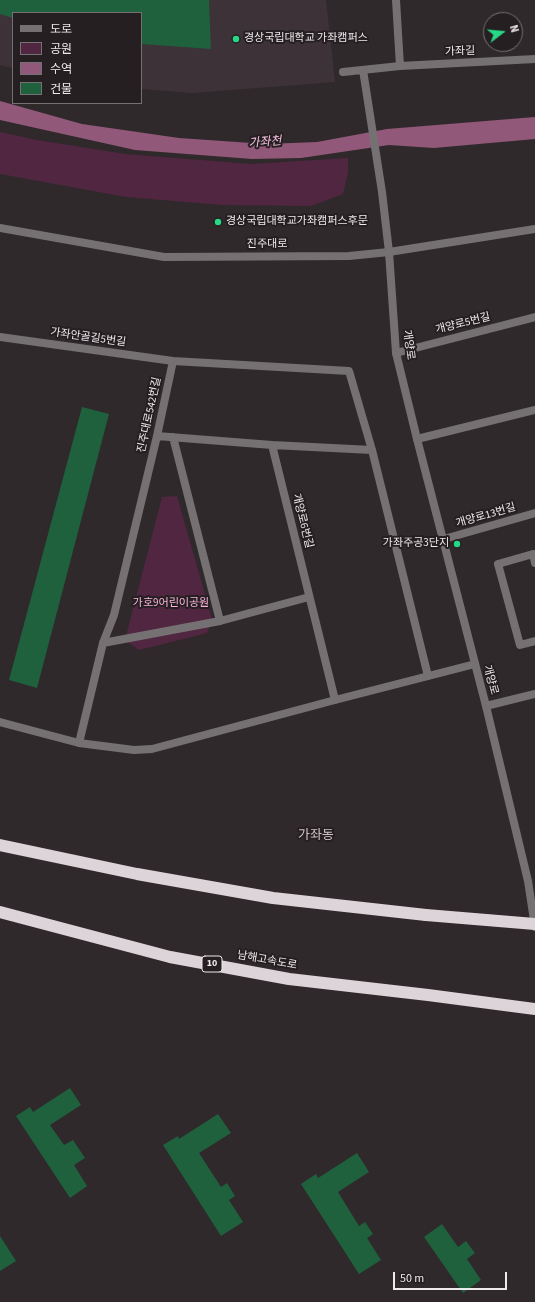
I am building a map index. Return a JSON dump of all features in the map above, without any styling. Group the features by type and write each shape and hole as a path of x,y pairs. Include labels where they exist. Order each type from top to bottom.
{"highway":[{"path":"0,845 137,874 273,898 426,915 535,924"},
{"name":"남해고속도로","path":"0,912 170,957 289,979 535,1009"}],"street":[{"path":"396,0 400,66"},
{"name":"가좌길","path":"343,72 400,66 535,60"},
{"path":"363,70 382,192 389,252"},
{"name":"진주대로","path":"0,228 164,257 349,256 389,252 535,229"},
{"name":"개양로","path":"389,252 396,353 486,706 528,881 535,927"},
{"name":"개양로5번길","path":"396,353 535,318"},
{"name":"가좌안골길5번길","path":"0,336 173,361"},
{"path":"173,361 348,371 372,450 428,676"},
{"name":"진주대로542번길","path":"79,743 104,643 114,615 157,436 173,361"},
{"path":"417,439 535,410"},
{"path":"157,436 272,445 372,450"},
{"path":"173,437 220,620"},
{"name":"개양로6번길","path":"272,445 335,700"},
{"name":"개양로13번길","path":"444,539 535,514"},
{"path":"535,563 533,554 498,564 520,645 535,641"},
{"path":"104,643 220,620 309,597"},
{"path":"0,722 79,743 134,750 152,749 475,664"},
{"path":"486,706 535,694"}],"shaded area":[{"name":"경상국립대학교 가좌캠퍼스","path":"0,0 326,0 335,82 192,93 142,89 142,12 12,12 12,68 0,65"}],"green space":[{"path":"0,132 37,140 125,154 251,164 348,158 348,173 343,194 311,206 222,205 126,197 0,174"},
{"name":"가호9어린이공원","path":"177,496 212,619 207,633 139,650 125,640 162,497"}],"water":[{"name":"가좌천","path":"0,101 82,124 179,138 266,144 317,142 387,129 535,117 535,139 434,148 389,145 301,158 252,159 135,150 0,120"}],"building":[{"path":"0,0 209,0 211,49 142,44 142,12 12,12 12,18 0,14"},
{"path":"82,407 109,414 37,688 9,680"},
{"path":"70,1088 81,1105 50,1125 64,1145 73,1140 85,1158 74,1165 87,1186 70,1198 16,1116 30,1107 33,1112"},
{"path":"218,1114 231,1133 199,1153 221,1187 227,1183 235,1196 229,1200 243,1222 221,1236 163,1145 178,1136 179,1139"},
{"path":"357,1153 369,1172 338,1192 359,1226 365,1222 373,1234 367,1238 381,1260 359,1274 301,1184 316,1174 318,1178"},
{"path":"442,1224 458,1247 466,1241 475,1253 467,1259 481,1280 463,1293 424,1237"},
{"path":"0,1236 16,1261 0,1271"}],"place":[{"name":"경상국립대학교 가좌캠퍼스","path":"236,39"},
{"name":"경상국립대학교가좌캠퍼스후문","path":"218,222"},
{"name":"가좌주공3단지","path":"457,544"}],"district":[{"name":"가좌동","path":"316,836"}]}
